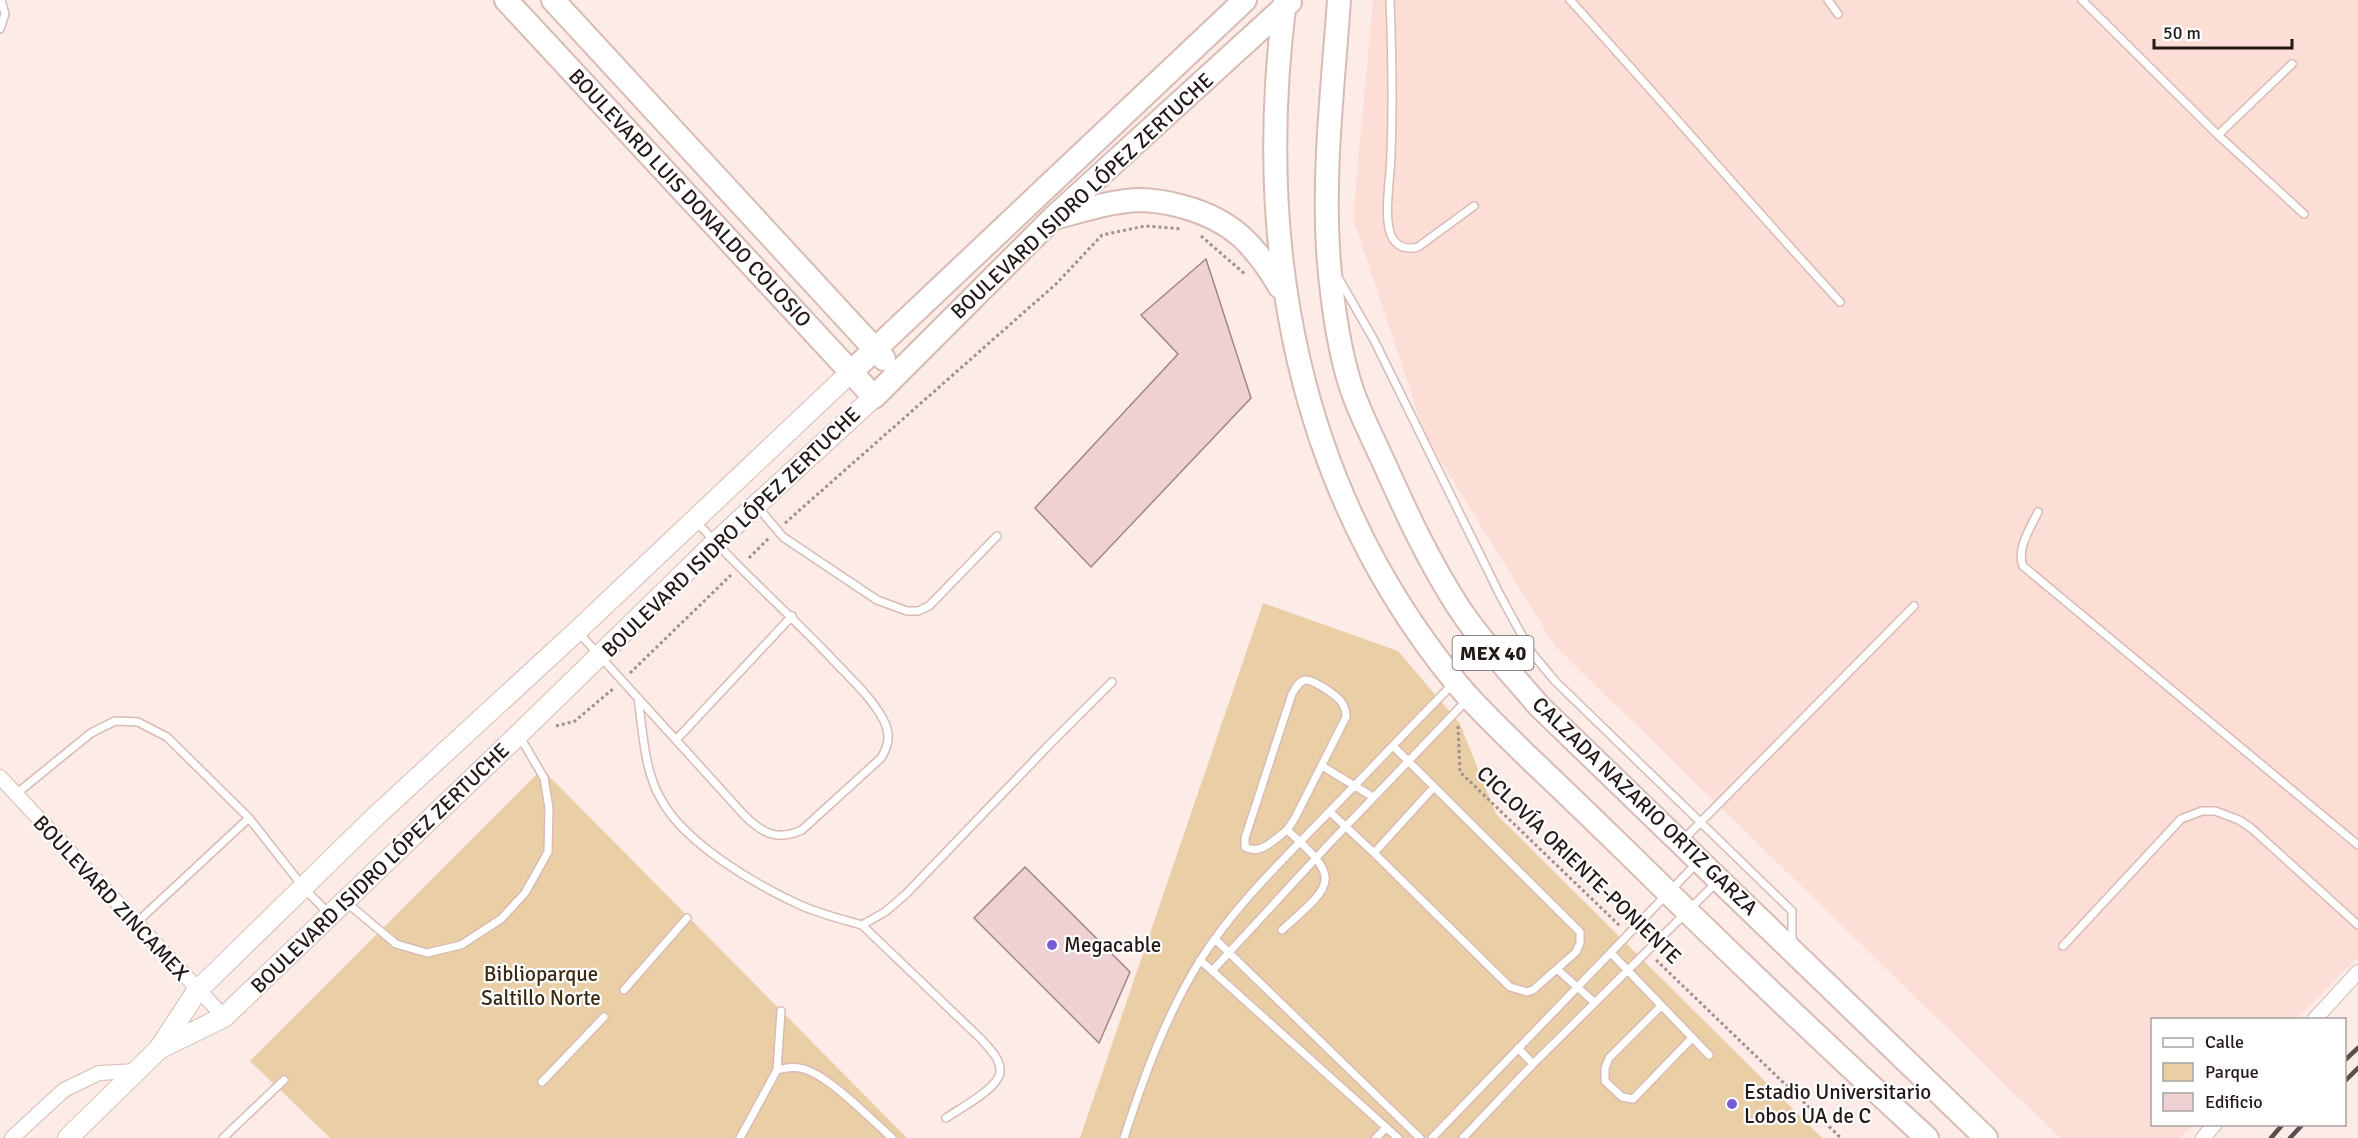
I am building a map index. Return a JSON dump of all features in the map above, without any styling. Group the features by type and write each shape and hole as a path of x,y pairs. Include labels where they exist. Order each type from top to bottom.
{"main road":[{"name":"BOULEVARD LUIS DONALDO COLOSIO","path":"506,0 874,397"},
{"name":"BOULEVARD LUIS DONALDO COLOSIO","path":"553,0 876,349 897,375"},
{"name":"BOULEVARD ISIDRO LÓPEZ ZERTUCHE","path":"68,1138 159,1049 197,991 376,816 577,631 1245,0"},
{"name":"CALZADA NAZARIO ORTIZ GARZA","path":"1339,0 1326,168 1329,264 1346,370 1356,402 1402,504 1441,578 1460,609 1495,655 1539,706 1986,1138"},
{"name":"BOULEVARD ISIDRO LÓPEZ ZERTUCHE","path":"159,1049 224,1017 715,543 897,375 1053,218 1287,2"},
{"name":"MEX 40","path":"1287,2 1277,77 1274,168 1280,257 1287,297 1305,390 1327,459 1354,519 1390,589 1461,697 1833,1052 1927,1138"},
{"path":"1053,218 1095,207 1139,200 1169,203 1208,214 1231,227 1250,244 1266,263 1287,297"}],"street":[{"name":"BOULEVARD ZINCAMEX","path":"0,777 197,991 224,1017"},
{"path":"2316,1018 2358,972"},
{"path":"12,1138 64,1090 99,1073 136,1071"},
{"path":"2203,1138 2214,1126"}],"lane":[{"path":"0,29 5,14 1,0"},
{"path":"1390,0 1392,150 1388,216 1390,232 1401,246 1410,249 1418,247 1474,206"},
{"path":"1570,0 1617,50 1840,303"},
{"path":"1828,0 1838,14"},
{"path":"2082,0 2218,135 2304,214"},
{"path":"2218,135 2292,64"},
{"path":"1329,264 1374,340 1500,595 1531,652 1555,681 1792,911 1792,949"},
{"path":"756,505 783,537 877,600 907,611 918,611 929,606 997,536"},
{"path":"2038,512 2021,551 2020,559 2023,566 2358,845"},
{"path":"577,631 757,828 771,835 790,836 802,830 881,758 888,746 888,732 883,719 864,693 792,616 715,543 694,519"},
{"path":"1681,842 1914,606"},
{"path":"676,740 792,616"},
{"path":"1306,680 1312,681 1338,698 1346,712 1344,725 1287,830 1260,849 1251,850 1245,847 1245,837 1292,693 1301,681 1306,680"},
{"path":"862,925 885,912 906,894 1048,745 1112,682"},
{"path":"637,697 651,772 661,800 676,821 723,861 752,880 801,905 862,925 994,1054 1000,1071 994,1084 946,1118"},
{"path":"1124,1138 1158,1040 1200,960 1215,939 1241,905 1393,746 1461,697"},
{"path":"1212,971 1409,761 1461,697"},
{"path":"16,795 91,733 115,721 138,722 167,737 249,818 304,888 330,915"},
{"path":"345,901 396,944 427,952 460,945 501,919 525,893 548,852 549,808 544,778 518,735"},
{"path":"1329,812 1374,853 1510,987 1527,992 1558,970 1578,948 1580,932 1393,746"},
{"path":"1322,766 1373,797"},
{"path":"1374,853 1434,787"},
{"path":"2063,946 2181,819 2202,811 2215,811 2228,815 2251,828 2358,924"},
{"path":"135,924 249,818"},
{"path":"1282,930 1316,900 1324,888 1326,876 1317,858 1287,830"},
{"path":"1432,1138 1700,860"},
{"path":"1463,1138 1594,1002 1720,879"},
{"path":"624,990 687,918"},
{"path":"1215,939 1420,1138"},
{"path":"1611,953 1709,1055"},
{"path":"1200,960 1398,1138"},
{"path":"1558,970 1594,1002"},
{"path":"1661,1006 1610,1058 1605,1068 1605,1081 1622,1097 1634,1099 1692,1038"},
{"path":"740,1138 777,1070 781,1011"},
{"path":"542,1082 604,1017"},
{"path":"1518,1048 1533,1064"},
{"path":"777,1070 793,1066 807,1070 828,1083 892,1138"},
{"path":"223,1138 284,1080"},
{"path":"1376,1138 1386,1128"}],"path":[{"path":"552,727 575,721 622,681 777,530 1056,284 1102,235 1145,226 1184,229"},
{"path":"1194,230 1244,273 1250,281"},
{"name":"CICLOVÍA ORIENTE-PONIENTE","path":"1461,697 1460,772 1629,934"},
{"name":"CICLOVÍA ORIENTE-PONIENTE","path":"1647,952 1841,1138"}],"shaded area":[{"path":"1373,0 2358,0 2358,957 2298,1018 2151,1018 2151,1126 2193,1126 2181,1138 2060,1138 1555,646 1425,435 1353,218"}],"green space":[{"path":"1263,603 1398,651 1460,724 1496,814 1822,1138 1080,1138"},
{"name":"Biblioparque Saltillo Norte","path":"542,769 907,1138 330,1138 250,1061"}],"building":[{"path":"1206,259 1251,398 1091,567 1035,508 1178,354 1141,315"},
{"name":"Megacable","path":"1025,867 1130,972 1099,1043 974,918"}],"railway":[{"path":"2346,1059 2358,1048"},
{"path":"2346,1080 2358,1068"},
{"path":"2271,1138 2281,1126"},
{"path":"2290,1138 2301,1126"}],"place":[{"name":"Megacable","path":"1052,945"},
{"name":"Estadio Universitario Lobos UA de C","path":"1732,1104"}]}
